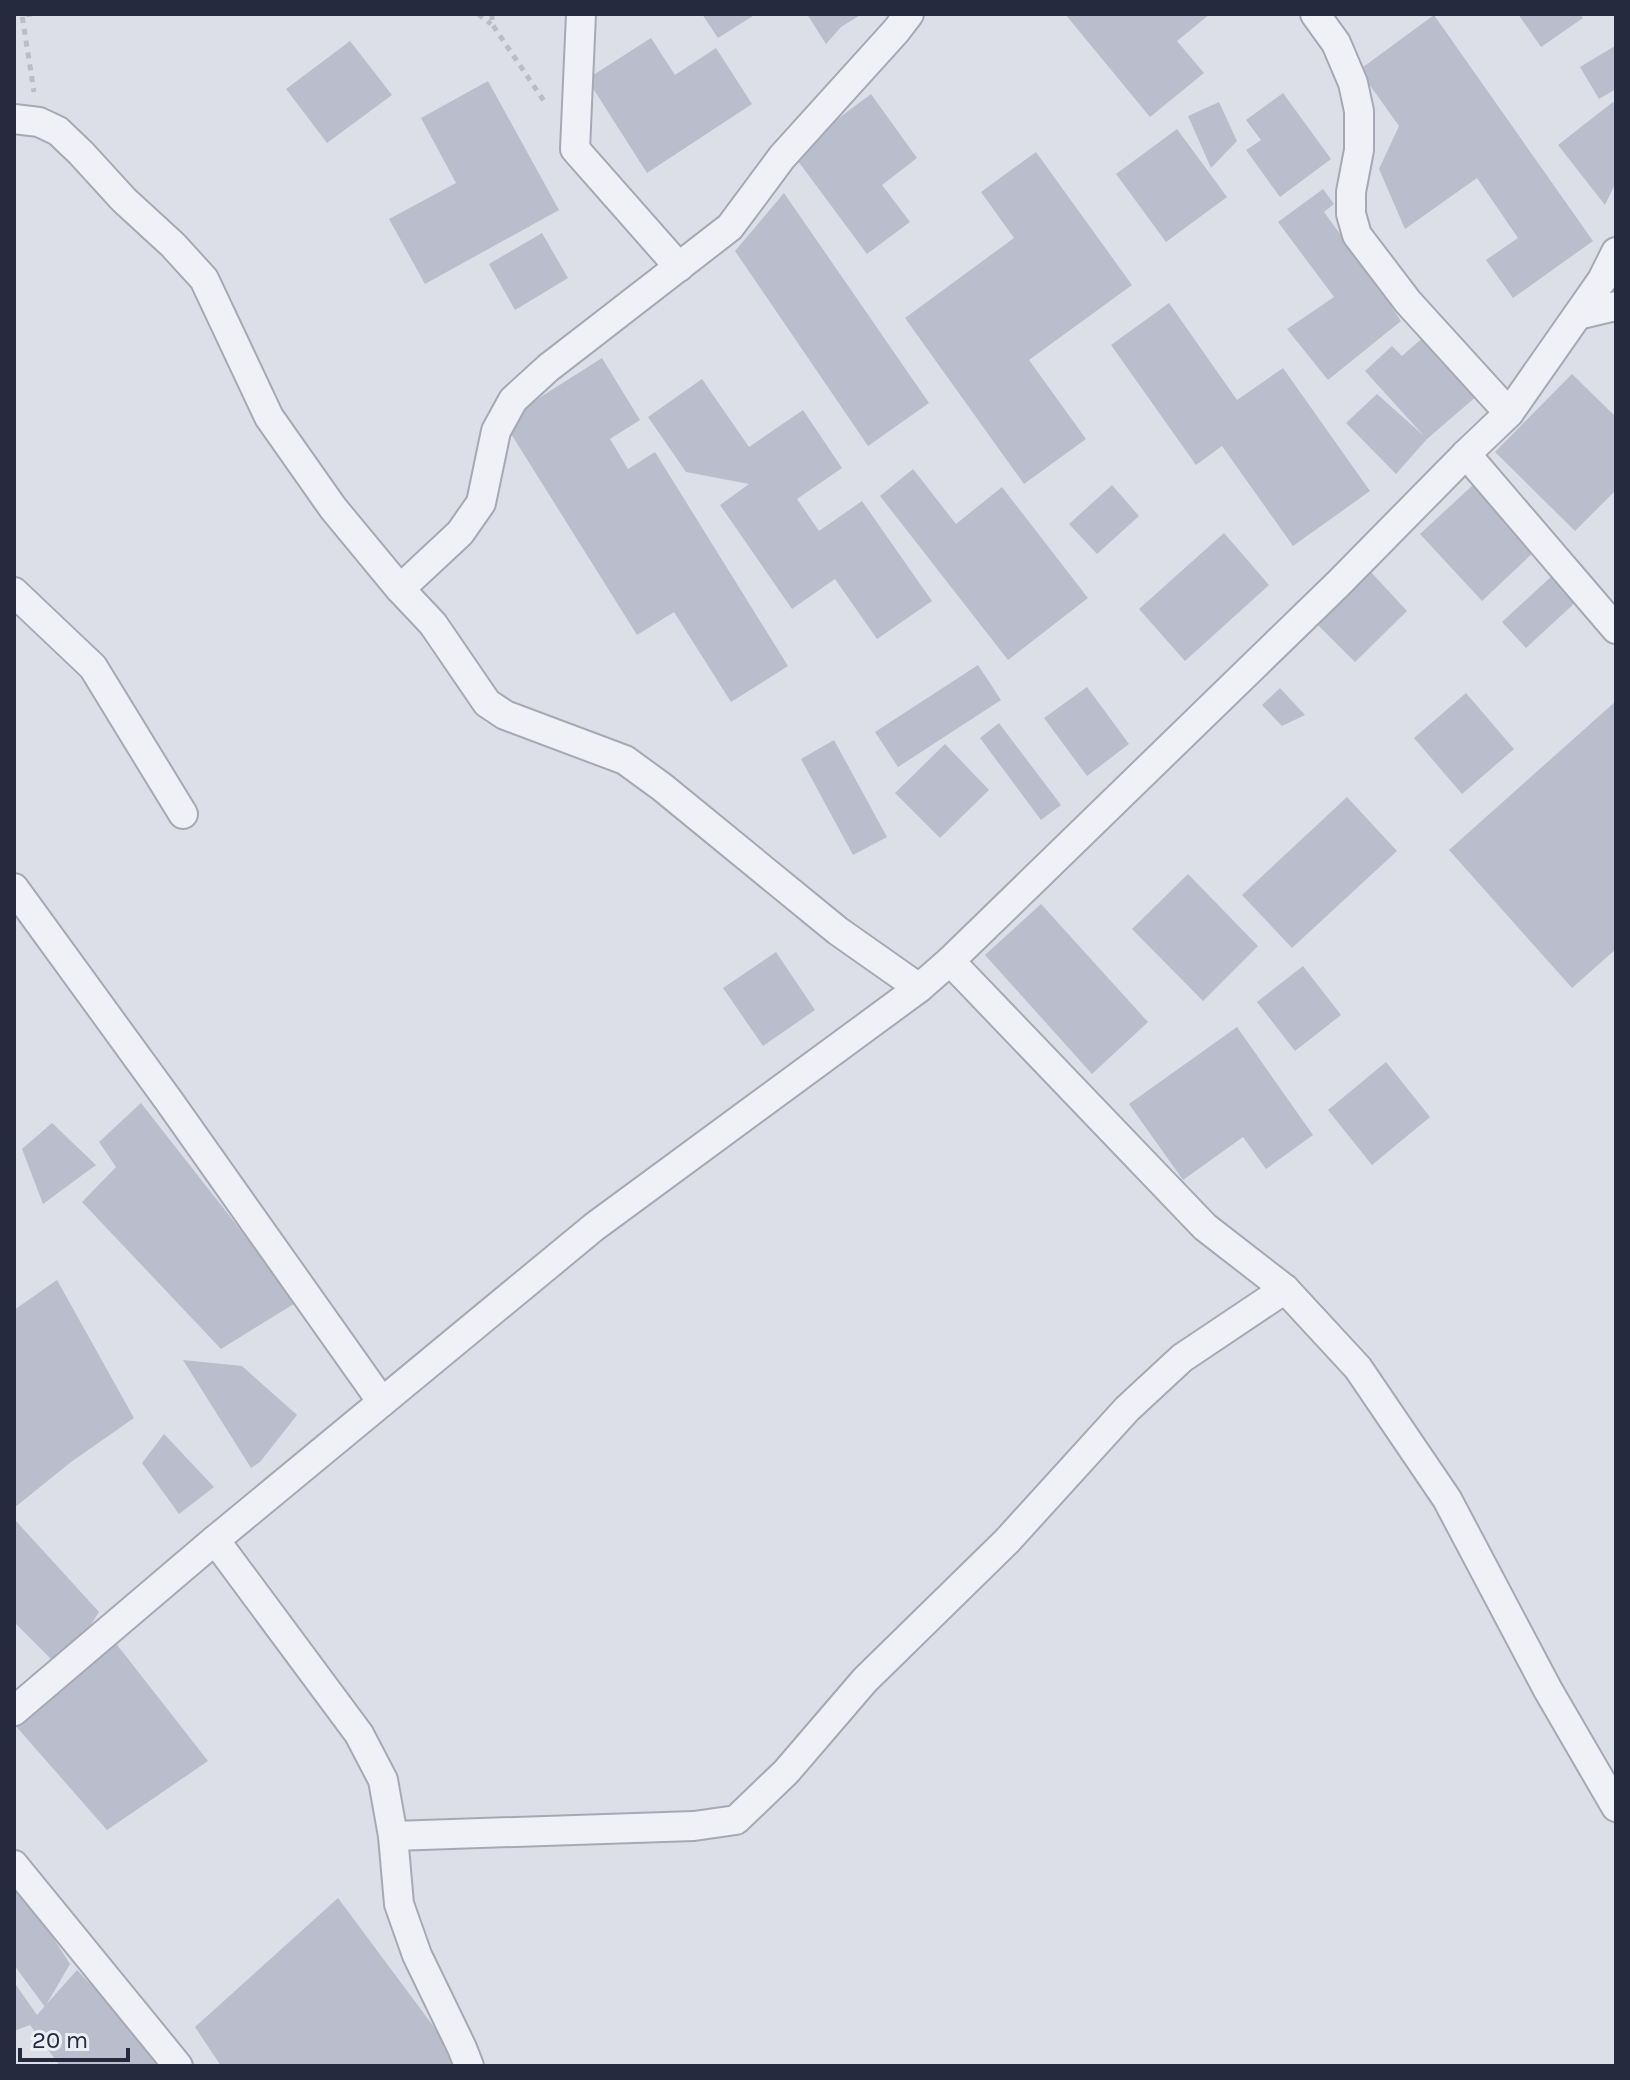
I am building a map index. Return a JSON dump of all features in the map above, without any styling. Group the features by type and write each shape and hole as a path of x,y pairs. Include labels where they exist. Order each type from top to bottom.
{"street":[{"path":"581,14 575,149 679,267"},
{"path":"400,589 460,533 481,503 496,431 513,400 548,368 730,227 782,157 909,14"},
{"path":"1315,14 1336,43 1353,83 1359,111 1359,150 1351,192 1351,214 1357,235 1408,302 1509,413"},
{"path":"26,120 58,131 204,279 269,417 333,508 433,624 487,703 505,715 625,760 838,931 919,988"},
{"path":"14,1711 215,1540 594,1227 919,988 950,961 1338,584 1509,413 1602,280 1616,252"},
{"path":"1578,315 1616,306"},
{"path":"1466,454 1616,629"},
{"path":"14,592 93,667 183,814"},
{"path":"14,888 382,1402"},
{"path":"950,961 1205,1227 1285,1289 1358,1368 1447,1499 1548,1690 1616,1807"},
{"path":"393,1836 694,1826 736,1820 786,1772 865,1680 1007,1541 1127,1409 1182,1358 1285,1289"},
{"path":"215,1540 359,1734 383,1780 393,1836 399,1904 417,1955 469,2066"},
{"path":"14,1865 178,2066"}],"path":[{"path":"26,120 22,15 32,14"},
{"path":"478,14 492,24 575,149"},
{"path":"492,14 492,24"}],"building":[{"path":"702,14 756,14 718,38"},
{"path":"807,14 862,14 841,27 826,44"},
{"path":"1065,14 1210,14 1177,41 1204,73 1150,117"},
{"path":"1518,14 1580,14 1583,18 1541,47"},
{"path":"1434,15 1593,241 1513,298 1486,260 1518,238 1477,178 1405,229 1379,169 1399,126 1359,70"},
{"path":"651,38 675,75 716,48 752,104 647,173 587,79"},
{"path":"350,41 392,95 327,143 286,89"},
{"path":"1615,46 1616,89 1599,99 1580,67"},
{"path":"488,81 559,210 425,284 389,219 456,183 421,118"},
{"path":"1283,93 1331,159 1280,197 1246,150 1261,140 1246,120"},
{"path":"871,94 917,158 882,185 910,222 867,254 792,153"},
{"path":"1219,102 1237,141 1211,168 1188,116"},
{"path":"1613,102 1616,106 1616,182 1605,205 1558,145"},
{"path":"1177,129 1227,197 1166,242 1116,174"},
{"path":"1036,152 1132,285 1029,360 1086,439 1024,484 905,318 1014,238 981,192"},
{"path":"1323,189 1334,204 1324,212 1401,321 1328,380 1287,329 1334,297 1278,222"},
{"path":"784,193 929,403 868,446 735,251"},
{"path":"542,233 568,278 515,310 489,264"},
{"path":"1169,303 1237,400 1283,368 1370,491 1293,546 1222,446 1196,465 1111,345"},
{"path":"1426,335 1478,395 1427,439 1396,474 1346,423 1377,394 1424,436 1365,371 1392,346 1402,356"},
{"path":"602,358 640,420 610,439 628,469 655,452 788,666 731,702 674,612 637,635 503,421"},
{"path":"1572,374 1616,417 1616,490 1575,531 1495,452"},
{"path":"702,379 749,447 803,410 842,468 797,499 819,531 862,501 932,601 877,639 835,579 792,609 720,505 749,484 686,472 648,417"},
{"path":"913,469 956,524 1002,487 1088,598 1008,660 880,496"},
{"path":"1474,484 1536,550 1482,601 1420,534"},
{"path":"1112,485 1139,516 1097,554 1069,524"},
{"path":"1224,533 1269,585 1185,661 1139,609"},
{"path":"1369,570 1407,611 1355,662 1315,622"},
{"path":"1554,574 1578,600 1526,648 1502,622"},
{"path":"978,665 1001,700 898,767 875,732"},
{"path":"1087,687 1129,744 1087,776 1044,718"},
{"path":"1280,688 1305,715 1282,726 1262,705"},
{"path":"1466,693 1514,749 1462,794 1414,738"},
{"path":"1616,701 1616,949 1572,988 1449,850"},
{"path":"999,723 1061,805 1041,820 980,738"},
{"path":"834,740 887,837 853,855 801,759"},
{"path":"945,744 989,790 940,838 895,793"},
{"path":"1347,797 1397,851 1292,948 1242,895"},
{"path":"1188,874 1258,946 1203,1001 1132,929"},
{"path":"1041,904 1148,1022 1092,1074 985,955"},
{"path":"776,952 815,1010 763,1046 723,988"},
{"path":"1303,966 1341,1015 1295,1051 1257,1002"},
{"path":"1237,1027 1313,1135 1266,1169 1243,1137 1183,1180 1129,1104"},
{"path":"1386,1062 1430,1117 1372,1165 1328,1110"},
{"path":"141,1103 297,1302 221,1349 82,1202 116,1167 99,1142"},
{"path":"52,1123 96,1165 43,1204 22,1149"},
{"path":"57,1280 134,1418 71,1462 14,1508 14,1310"},
{"path":"183,1360 242,1366 297,1415 260,1462 251,1468"},
{"path":"164,1434 214,1487 179,1514 142,1463"},
{"path":"16,1521 99,1612 62,1670 14,1622"},
{"path":"107,1632 208,1761 107,1830 14,1724"},
{"path":"14,1877 70,1964 45,2007 14,1965"},
{"path":"338,1898 463,2066 221,2066 195,2027"},
{"path":"77,1970 163,2060 155,2066 60,2066 30,2025 14,2031 14,1982 37,2015"}]}
